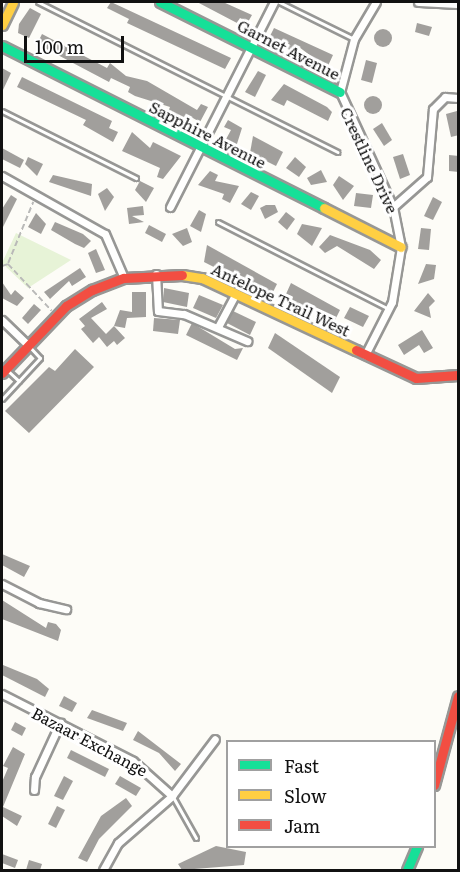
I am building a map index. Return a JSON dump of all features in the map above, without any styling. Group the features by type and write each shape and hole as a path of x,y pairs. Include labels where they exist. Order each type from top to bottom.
{"street":[{"path":"2,25 13,2"},
{"name":"Garnet Avenue","path":"160,2 340,92"},
{"path":"170,207 276,2"},
{"name":"Crestline Drive","path":"365,355 389,308 401,247 393,207 340,92 354,39 376,2"},
{"path":"418,2 459,4"},
{"name":"Sapphire Avenue","path":"2,46 200,148 401,247"},
{"path":"393,207 427,177 433,109 445,97 459,98"},
{"path":"2,176 105,234 124,278"},
{"path":"156,274 158,311 219,327 247,341"},
{"name":"Antelope Trail West","path":"4,371 56,316 92,290 124,278 156,274 202,278 416,378 459,375"},
{"path":"219,327 235,295"},
{"path":"2,320 28,345"},
{"path":"2,584 39,603 66,609"},
{"name":"Bazaar Exchange","path":"2,694 134,761 172,796"},
{"path":"436,781 459,696"},
{"path":"34,790 34,777 60,723"},
{"path":"103,870 129,831 172,796 215,739"},
{"path":"407,870 416,848"}],"lane":[{"path":"38,2 338,152"},
{"path":"276,2 354,39"},
{"path":"2,111 136,178"},
{"path":"218,222 389,308"},
{"path":"2,399 40,358 28,345"},
{"path":"4,371 19,381"},
{"path":"172,796 196,838"}],"path":[{"path":"2,266 8,264 36,194"},
{"path":"8,264 56,316"}],"green space":[{"path":"16,233 71,260 28,288 2,263"}],"building":[{"path":"111,2 231,58 225,69 127,23 129,19 107,8"},
{"path":"197,2 223,2 252,15 248,22 240,18 237,23"},
{"path":"30,8 41,14 29,38 18,33 19,24"},
{"path":"417,23 432,27 429,36 415,32"},
{"path":"274,28 333,55 327,68 299,47 296,54 269,38"},
{"path":"383,29 389,32 392,38 389,44 383,47 377,44 374,38 377,32"},
{"path":"42,34 107,68 110,63 126,76 147,81 197,110 201,104 208,107 200,122 191,117 188,122 168,112 170,107 135,96 128,92 130,87 111,78 109,82 37,44"},
{"path":"366,60 377,63 372,83 361,80"},
{"path":"2,68 11,73 2,92"},
{"path":"258,71 266,75 255,97 245,92"},
{"path":"22,77 112,121 109,128 118,132 113,142 83,125 86,120 17,87"},
{"path":"284,84 327,107 332,112 328,121 287,100 284,106 271,100"},
{"path":"373,96 379,99 382,105 379,111 373,114 367,111 364,105 367,99"},
{"path":"457,111 459,135 451,137 446,114"},
{"path":"228,120 242,128 236,147 225,141 231,130 224,127"},
{"path":"382,123 392,140 384,146 373,129"},
{"path":"132,132 150,148 153,142 181,156 163,179 157,177 160,168 122,151"},
{"path":"253,136 283,152 276,166 250,153"},
{"path":"2,148 24,160 20,168 2,159"},
{"path":"403,154 410,175 400,179 393,157"},
{"path":"449,155 459,156 459,172 449,171"},
{"path":"28,157 43,164 37,176 25,164"},
{"path":"295,157 306,167 299,177 286,168"},
{"path":"321,170 327,182 311,185 307,178"},
{"path":"210,171 218,175 215,181 239,186 230,203 222,199 224,194 198,185"},
{"path":"53,175 92,184 91,196 49,182"},
{"path":"339,176 354,186 343,200 333,185"},
{"path":"140,181 154,188 146,202 135,190"},
{"path":"107,188 114,197 105,211 98,194"},
{"path":"251,192 259,196 251,210 241,204"},
{"path":"356,193 373,195 371,208 354,206"},
{"path":"11,195 17,199 2,229 2,209"},
{"path":"433,197 442,202 433,220 424,216"},
{"path":"275,205 278,212 265,219 260,208"},
{"path":"143,206 144,215 132,216 144,222 129,224 127,208"},
{"path":"199,210 206,214 201,232 190,226"},
{"path":"286,212 295,219 287,230 278,222"},
{"path":"36,213 46,224 41,234 28,227"},
{"path":"55,222 83,234 91,241 84,248 75,244 51,230"},
{"path":"302,224 322,228 312,246 297,234"},
{"path":"149,225 166,234 162,242 145,233"},
{"path":"187,228 192,242 183,246 172,234"},
{"path":"421,228 431,229 429,250 418,249"},
{"path":"330,235 370,250 381,260 374,269 337,246 325,253 319,247"},
{"path":"207,245 277,284 271,296 204,262"},
{"path":"96,249 105,270 96,273 88,253"},
{"path":"426,264 436,265 434,279 418,284"},
{"path":"80,268 86,277 72,286 69,281 50,299 44,292"},
{"path":"2,282 11,295 15,290 24,298 17,306 2,298"},
{"path":"291,283 340,310 335,320 291,303 293,297 286,294"},
{"path":"164,288 189,293 187,307 163,302"},
{"path":"132,292 146,292 146,317 127,318 125,328 114,326 120,310 132,312"},
{"path":"428,293 435,301 429,307 431,318 414,311"},
{"path":"199,295 223,305 216,318 193,308"},
{"path":"102,302 107,309 91,318 106,334 114,326 125,338 117,345 114,341 107,347 99,337 93,343 81,329 85,326 79,319"},
{"path":"34,304 41,310 28,324 22,318"},
{"path":"350,307 369,316 363,327 344,318"},
{"path":"233,311 256,322 250,335 227,323"},
{"path":"154,318 180,320 178,334 153,331"},
{"path":"192,323 235,349 243,348 237,360 186,335"},
{"path":"422,330 433,348 424,353 419,345 404,355 398,345"},
{"path":"275,333 340,377 332,393 268,348"},
{"path":"75,349 94,367 29,433 5,411 49,367 55,371"},
{"path":"2,554 30,566 24,577 2,565"},
{"path":"2,600 46,628 48,622 56,624 61,630 58,641 2,619"},
{"path":"3,665 37,679 49,689 45,697 2,675"},
{"path":"64,696 77,703 72,712 59,706"},
{"path":"92,710 127,723 123,731 87,718"},
{"path":"15,722 26,728 22,736 11,730"},
{"path":"138,731 181,764 175,771 159,753 133,740"},
{"path":"13,747 25,754 3,807 22,816 17,826 2,816 2,782 8,768 3,766"},
{"path":"71,750 109,769 105,777 67,758"},
{"path":"64,776 73,781 63,800 54,796"},
{"path":"120,776 141,788 136,796 115,784"},
{"path":"126,798 132,806 99,839 87,862 78,858 101,816"},
{"path":"57,806 65,810 56,828 48,824"},
{"path":"216,846 246,852 244,865 182,870 178,864"},
{"path":"2,854 18,860 15,868 2,863"},
{"path":"29,860 42,864 40,870 26,870"}],"traffic: fast":[{"path":"160,2 340,92"},
{"path":"2,46 324,208"},
{"path":"407,870 416,848"}],"traffic: slow":[{"path":"2,25 13,2"},
{"path":"324,208 401,247"},
{"path":"182,275 202,278 356,350"}],"traffic: jam":[{"path":"2,373 66,306 92,290 124,278 182,275"},
{"path":"356,350 416,378 458,375"},
{"path":"436,778 458,696"}]}
